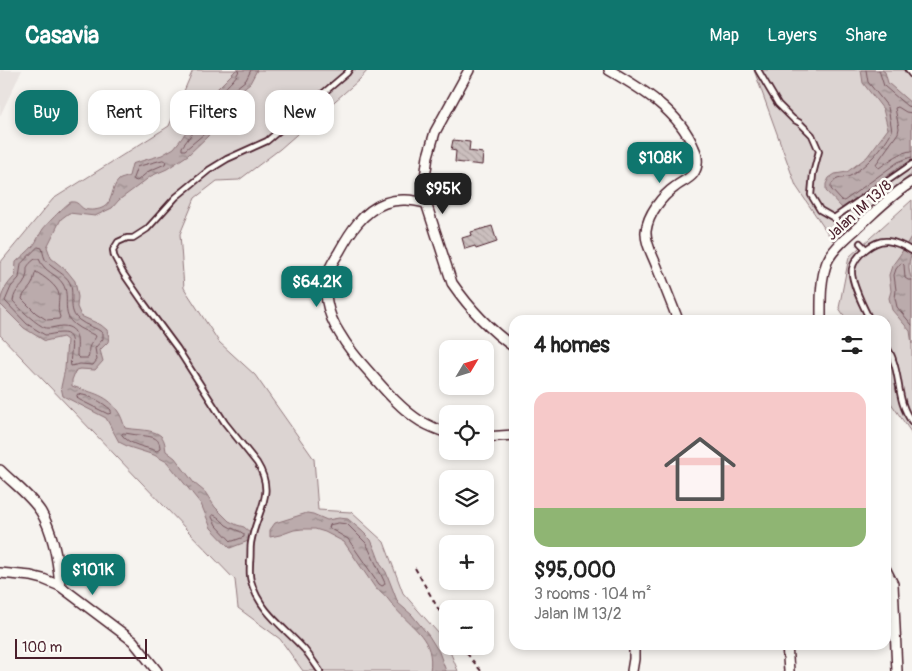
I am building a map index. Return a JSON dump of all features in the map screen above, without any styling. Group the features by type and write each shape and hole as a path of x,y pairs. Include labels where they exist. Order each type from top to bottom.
{"street":[{"path":"469,70 435,132 428,156 424,185 426,202 452,283 485,324 509,343"},
{"path":"609,70 654,98 674,117 687,134 696,151 698,160 694,173 674,187 657,203 646,231 648,244 676,315"},
{"name":"Jalan IM 13/8","path":"821,315 821,290 824,271 831,255 888,200 912,182"},
{"path":"426,202 410,199 384,203 358,222 330,268 326,283 327,302 339,334 357,358 394,400 418,420 439,431"},
{"path":"494,436 509,435"},
{"path":"0,470 41,512 50,531 58,562 60,586"},
{"path":"0,573 31,576 60,586 133,641 157,671"},
{"path":"891,580 893,584 897,671"},
{"path":"632,671 634,650"},
{"path":"787,650 789,671"}],"lane":[{"path":"320,671 305,650 280,626 257,598 250,579 251,543 266,491 262,470 225,423 176,348 123,273 114,256 114,250 118,242 127,238 133,238 147,229 176,197 209,170 227,159 267,141 349,70"},
{"path":"758,70 778,104 812,135 819,151 813,174 811,195 820,210 834,218 840,225"},
{"path":"908,70 912,75"},
{"path":"834,218 912,164"},
{"path":"868,315 854,283 852,269 859,255 866,249 884,241 902,244 912,251"},
{"path":"860,243 866,249"},
{"path":"891,356 901,402 912,422"}],"path":[{"path":"415,568 439,610"},
{"path":"468,655 481,671"}],"shaded area":[{"path":"0,70 22,70 0,116"},
{"path":"193,70 368,70 334,102 334,90 265,90 265,135 296,135 239,180 217,181 195,198 180,234 184,288 219,342 255,375 314,459 318,510 351,512 384,542 403,593 439,634 439,655 451,655 458,671 303,671 280,639 238,608 235,580 0,335 0,263 53,199 155,135 160,135 160,132 170,124 170,135 255,135 255,90 184,90"},
{"path":"754,70 912,70 912,174 833,241 796,186"},
{"path":"912,200 912,439 911,432 891,403 891,315 844,315 839,308 849,257"}],"water":[{"path":"236,70 257,70 250,83 241,90 216,90"},
{"path":"861,70 882,70 885,72 888,83 912,104 912,160 842,208 826,191 826,184 829,178 835,174 847,172 867,157 888,129 883,109 863,83"},
{"path":"184,135 208,135 188,155 167,169 151,176 119,200 112,208 95,216 69,213 61,219 47,247 51,258 67,271 75,281 78,297 77,307 81,316 101,325 107,330 109,337 108,342 100,350 103,361 95,370 76,370 72,386 97,394 108,400 118,412 125,428 149,431 161,436 166,451 175,458 194,483 205,492 215,507 229,521 244,527 252,534 251,540 230,548 211,528 201,504 167,462 119,442 106,418 63,396 61,387 65,369 67,340 63,337 45,341 24,328 0,304 5,289 15,276 16,262 33,246 43,229 65,206 75,202 84,209 89,210 104,207 111,198 116,183 120,179 129,176 132,164 162,155 174,148"},
{"path":"912,235 909,272 912,279 912,344 910,331 892,310 889,298 891,291 889,275 892,266"},
{"path":"307,513 327,520 348,519 362,531 371,540 398,603 412,615 429,636 439,652 446,671 430,671 431,660 429,651 421,635 384,595 376,589 344,542 315,529 294,530 270,537 270,530 275,523"}],"building":[{"path":"453,140 470,142 469,151 483,153 482,165 455,162 456,151 451,150"},
{"path":"492,226 497,242 476,249 475,246 465,249 462,238 472,235 471,232"}]}
